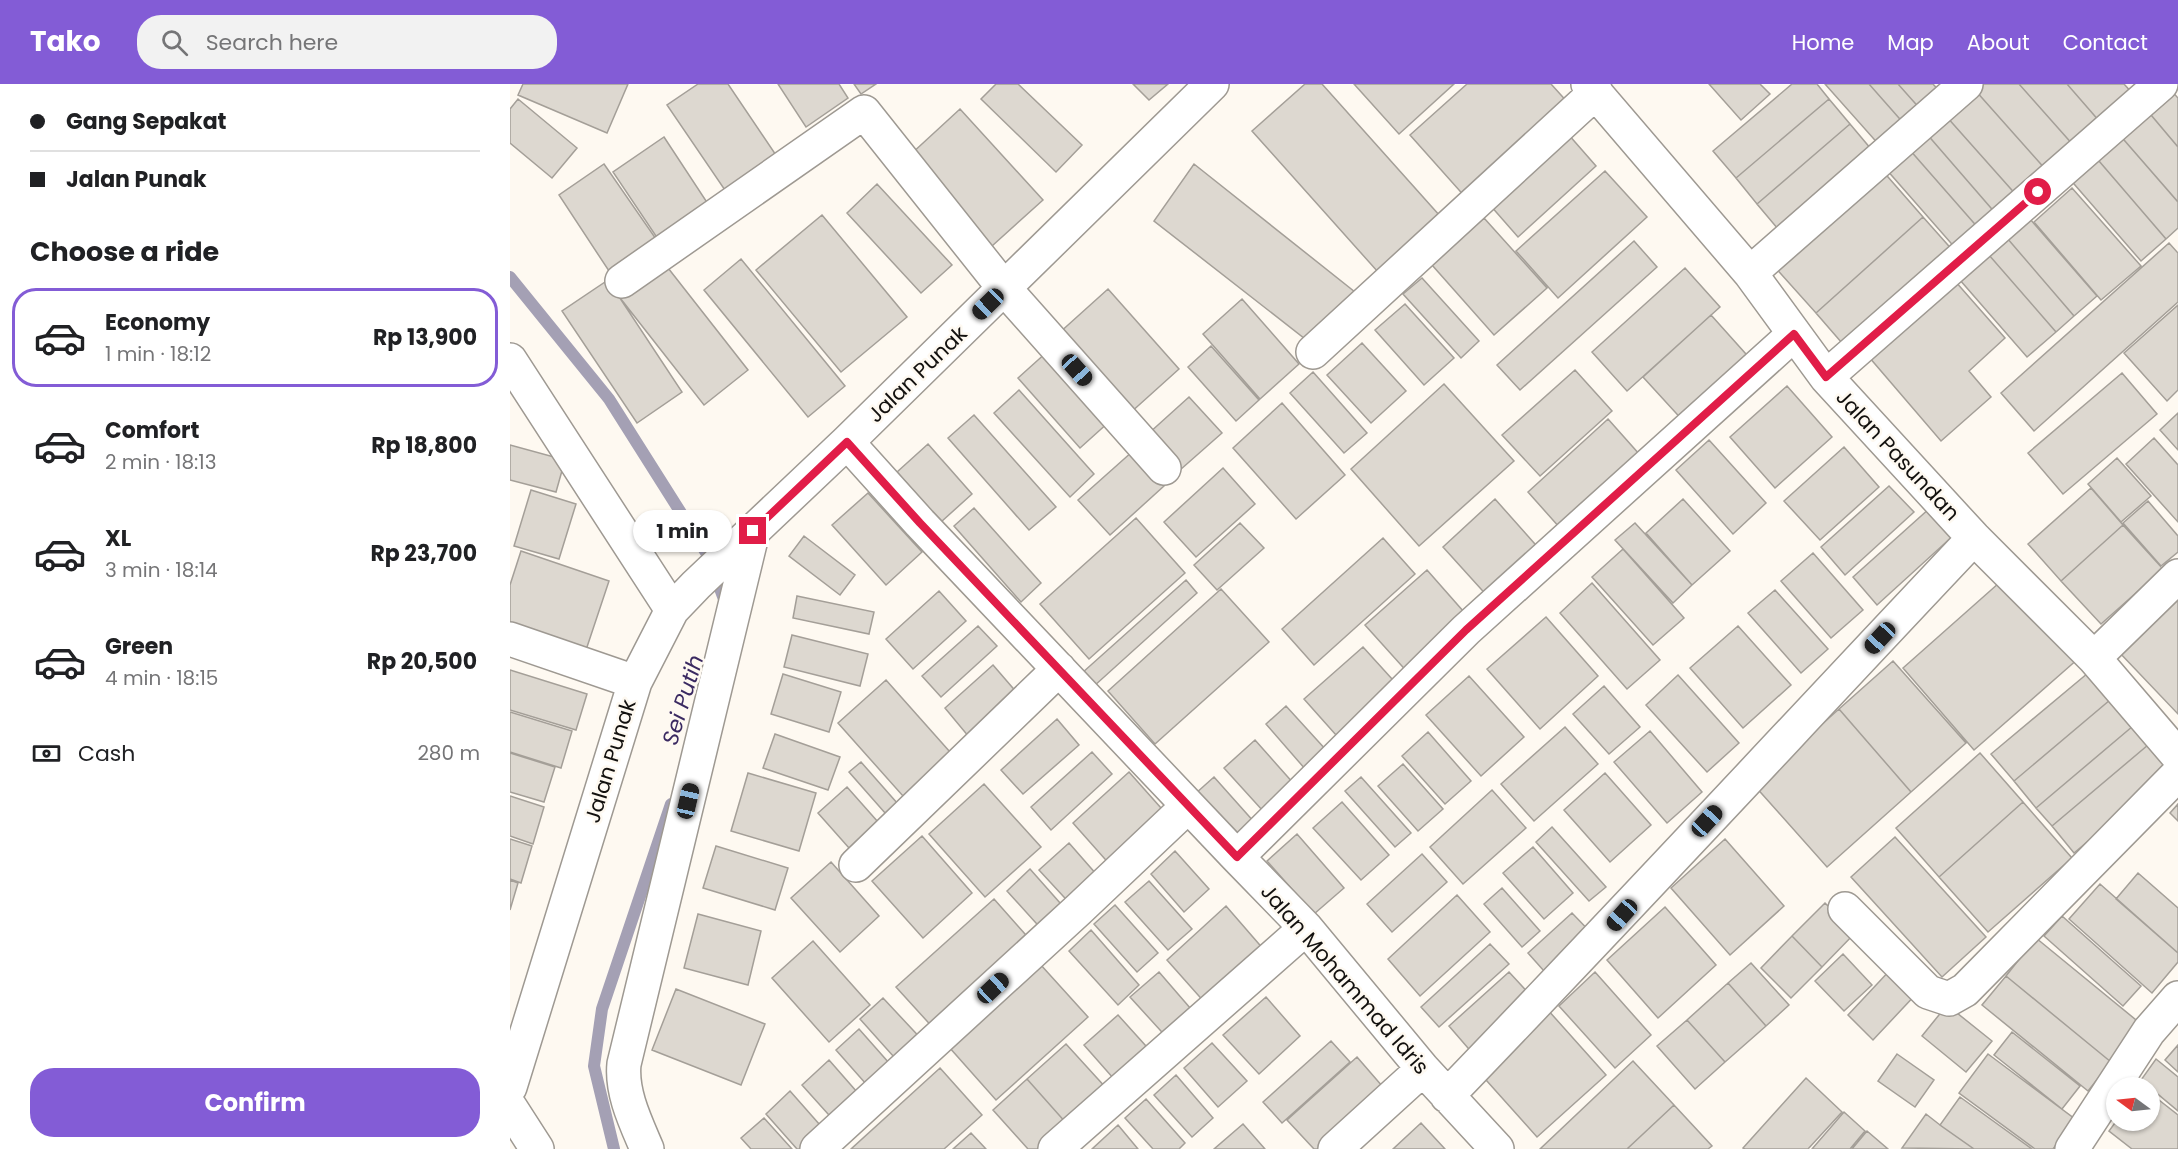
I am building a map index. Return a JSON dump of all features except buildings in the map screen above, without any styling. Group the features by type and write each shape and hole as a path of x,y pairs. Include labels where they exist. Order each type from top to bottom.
{"street":[{"name":"Jalan Punak","path":"510,1087 634,682 672,610 1212,84"},
{"path":"1750,273 1966,84"},
{"path":"1826,377 2161,84"},
{"path":"1312,352 1592,88"},
{"name":"Jalan Pasundan","path":"1592,88 1750,273 1826,377 1974,538 2094,658 2178,756"},
{"path":"622,281 864,112 1004,288 1164,468"},
{"path":"1237,857 1466,630 1794,334"},
{"path":"510,360 672,610"},
{"name":"Jalan Mohammad Idris","path":"847,442 920,523 1306,928 1423,1069 1497,1149"},
{"path":"647,1149 626,1091 623,1078 624,1064 753,531"},
{"path":"1447,1096 1608,930 1691,837 1974,538"},
{"path":"2094,658 2178,576"},
{"path":"510,639 634,682"},
{"path":"856,865 1059,669"},
{"path":"1845,909 1928,992 1949,999 1965,990 2178,774"},
{"path":"817,1149 1188,806"},
{"path":"1055,1149 1306,928"},
{"path":"2072,1149 2149,1031 2178,998"},
{"path":"1335,1149 1423,1069"},
{"path":"510,1107 537,1149"}],"waterway":[{"name":"Sei Putih","path":"510,277 609,399 707,554 725,602 724,606"},
{"name":"Sei Putih","path":"614,1149 594,1066 602,1009 671,804"}],"route":[{"path":"753,531 847,442 920,523 1237,857 1466,630 1794,334 1826,377 2038,192"}]}
